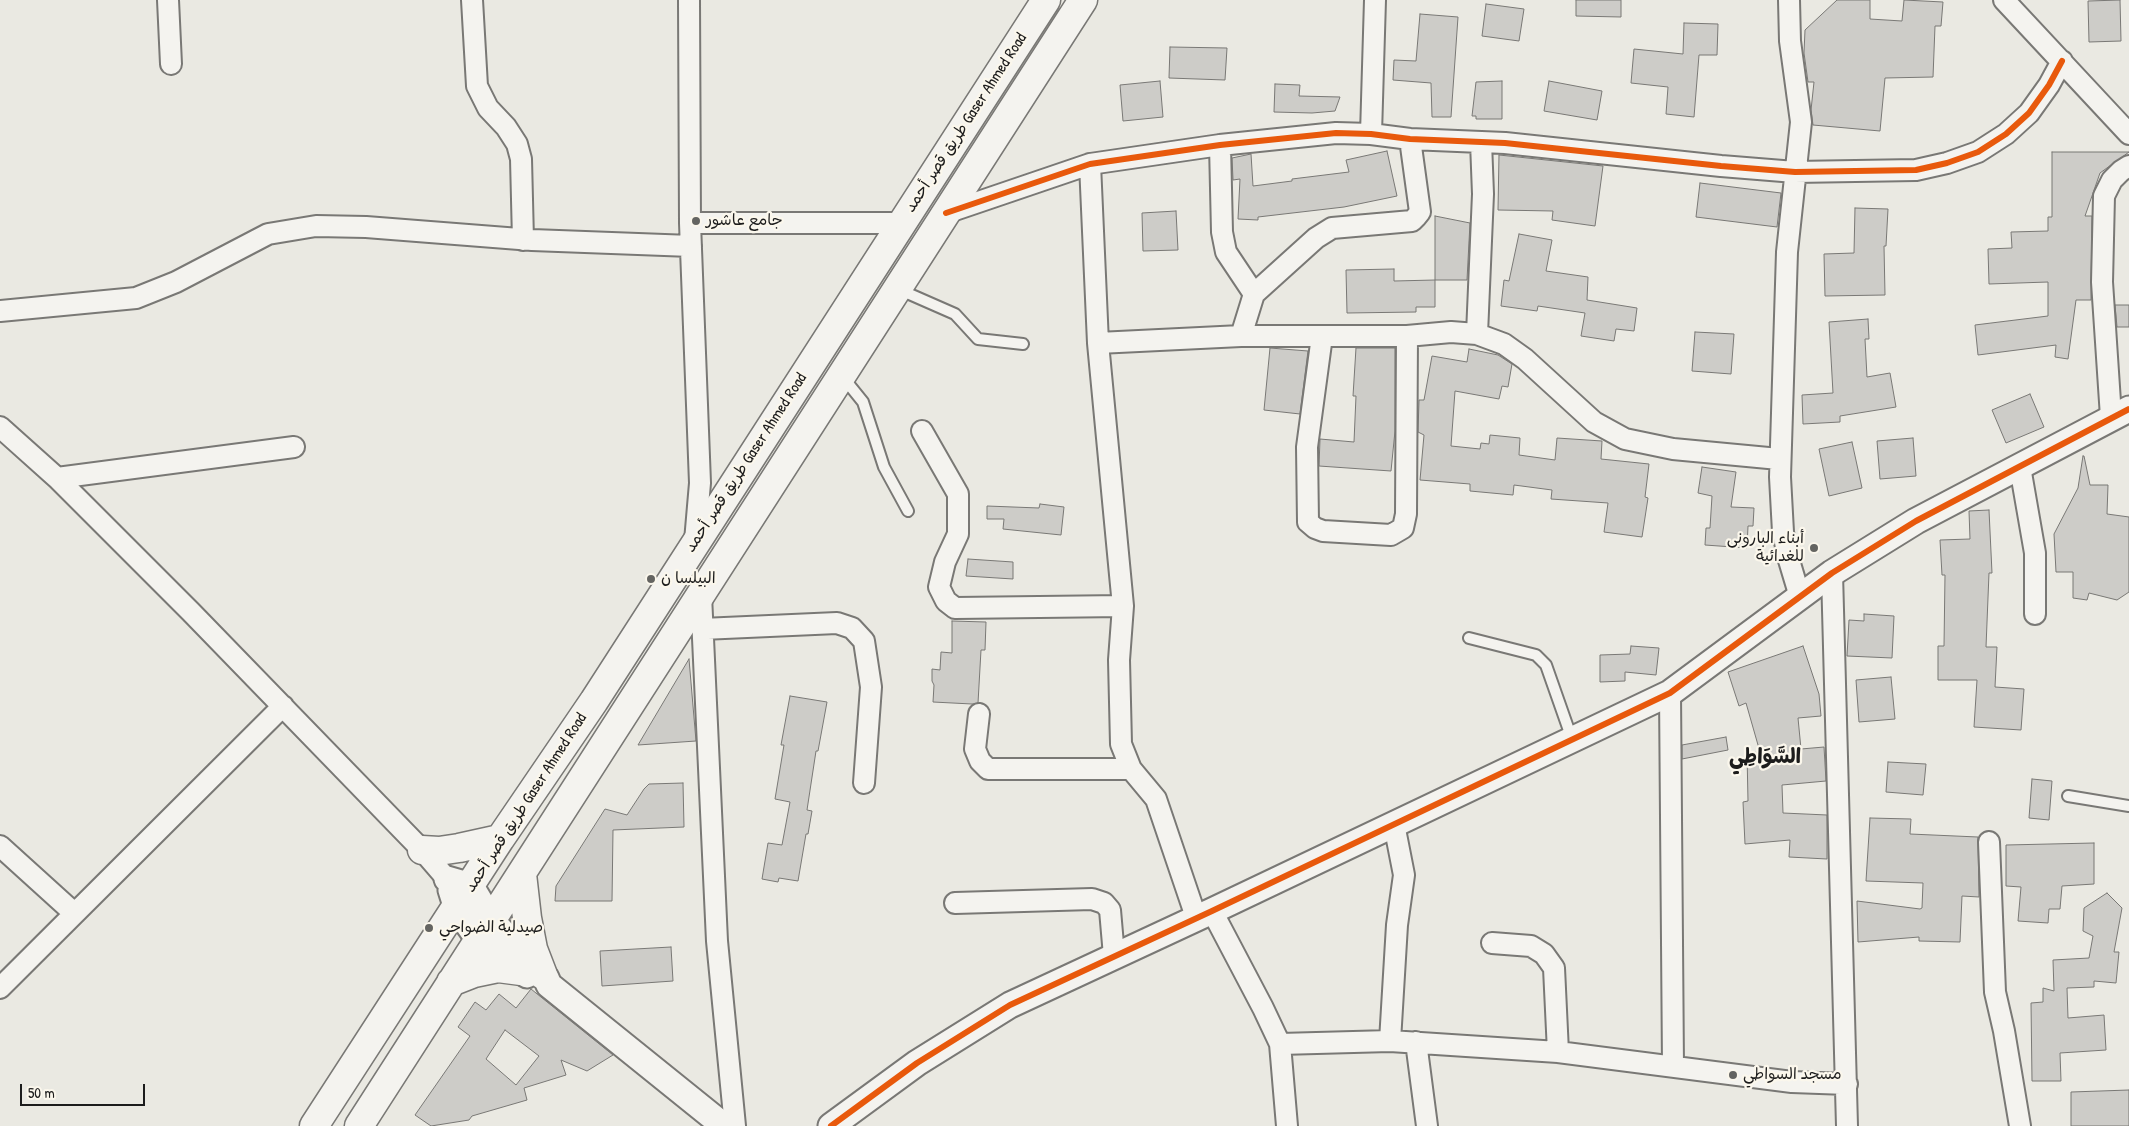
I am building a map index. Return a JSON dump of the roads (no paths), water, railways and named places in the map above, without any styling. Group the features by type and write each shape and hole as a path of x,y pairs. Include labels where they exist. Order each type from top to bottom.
{"main road":[{"name":"طريق قصر أحمد Gaser Ahmed Road","path":"314,1126 457,909 459,882 500,839 594,701 695,541 1046,0"},
{"name":"طريق قصر أحمد Gaser Ahmed Road","path":"359,1126 1082,0"},
{"path":"422,850 439,851 500,839"},
{"path":"451,982 474,973 498,968 538,977 527,918 522,874"}],"street":[{"path":"168,0 171,64"},
{"path":"472,0 477,86 488,108 506,126 517,144 521,159 523,240"},
{"path":"689,0 690,223 700,483 695,541"},
{"path":"1371,134 1375,0"},
{"path":"1789,0 1790,41 1801,122 1787,252 1780,459 1783,532 1800,597"},
{"path":"2004,0 2129,134"},
{"path":"946,213 1090,164 1220,145 1336,133 1371,134 1410,139 1505,143 1795,172 1916,170 1948,163 1978,152 2006,134 2029,113 2049,85 2062,61"},
{"path":"1241,336 1254,294 1316,238 1332,228 1412,220 1416,217 1420,212 1410,139"},
{"path":"1478,334 1484,194 1481,142"},
{"path":"1220,145 1222,232 1226,252 1254,294"},
{"path":"1090,164 1098,343 1123,606 1119,660 1121,744 1131,769 1156,799 1204,914 1263,1008 1280,1044 1288,1126"},
{"path":"831,1126 917,1063 1010,1005 1670,692 1832,573 1916,521 2120,413 2102,282 2104,196 2112,180 2121,170 2129,166"},
{"path":"690,223 902,223"},
{"path":"0,311 136,298 176,282 268,234 316,226 523,240 691,246"},
{"path":"1098,343 1241,336 1407,336 1451,332 1478,334 1504,344 1525,359 1594,422 1625,439 1673,449 1780,459"},
{"path":"1322,336 1308,447 1308,522 1315,528 1323,531 1391,535 1403,528 1406,514 1407,336"},
{"path":"0,427 57,478 422,850 459,882 485,930"},
{"path":"922,431 958,494 958,534 945,562 940,587 946,601 955,608 1123,606"},
{"path":"57,478 294,447"},
{"path":"2020,467 2035,553 2035,614"},
{"path":"1832,573 1847,1126 1851,1126"},
{"path":"701,594 717,941 735,1126"},
{"path":"702,629 837,623 852,628 864,641 871,687 864,783"},
{"path":"1670,692 1673,1066"},
{"path":"0,988 282,706"},
{"path":"980,714 975,749 980,761 988,769 1131,769"},
{"path":"1390,1040 1397,925 1404,875 1394,824"},
{"path":"1989,842 1995,992 2006,1040 2020,1126"},
{"path":"0,846 74,913"},
{"path":"955,903 1092,898 1104,903 1110,910 1114,956"},
{"path":"457,909 485,930 538,977 724,1126"},
{"path":"1492,943 1531,946 1544,954 1554,968 1558,1052"},
{"path":"1280,1044 1390,1040 1558,1052 1792,1082 1847,1084"},
{"path":"1416,1042 1427,1126"}],"lane":[{"path":"897,289 955,314 978,339 1023,344"},
{"path":"841,375 863,402 884,467 908,511"},
{"path":"1469,638 1536,655 1546,665 1572,739"},
{"path":"2068,796 2129,806"}],"place":[{"name":"جامع عاشور","path":"696,221"},
{"name":"أبناء البارونى للغدائية","path":"1814,548"},
{"name":"البيلسا ن","path":"651,579"},
{"name":"صيدلية الضواحي","path":"429,928"},
{"name":"مسجد السواطي","path":"1733,1075"}],"district":[{"name":"السَّوَاطِي","path":"1765,757"}]}
